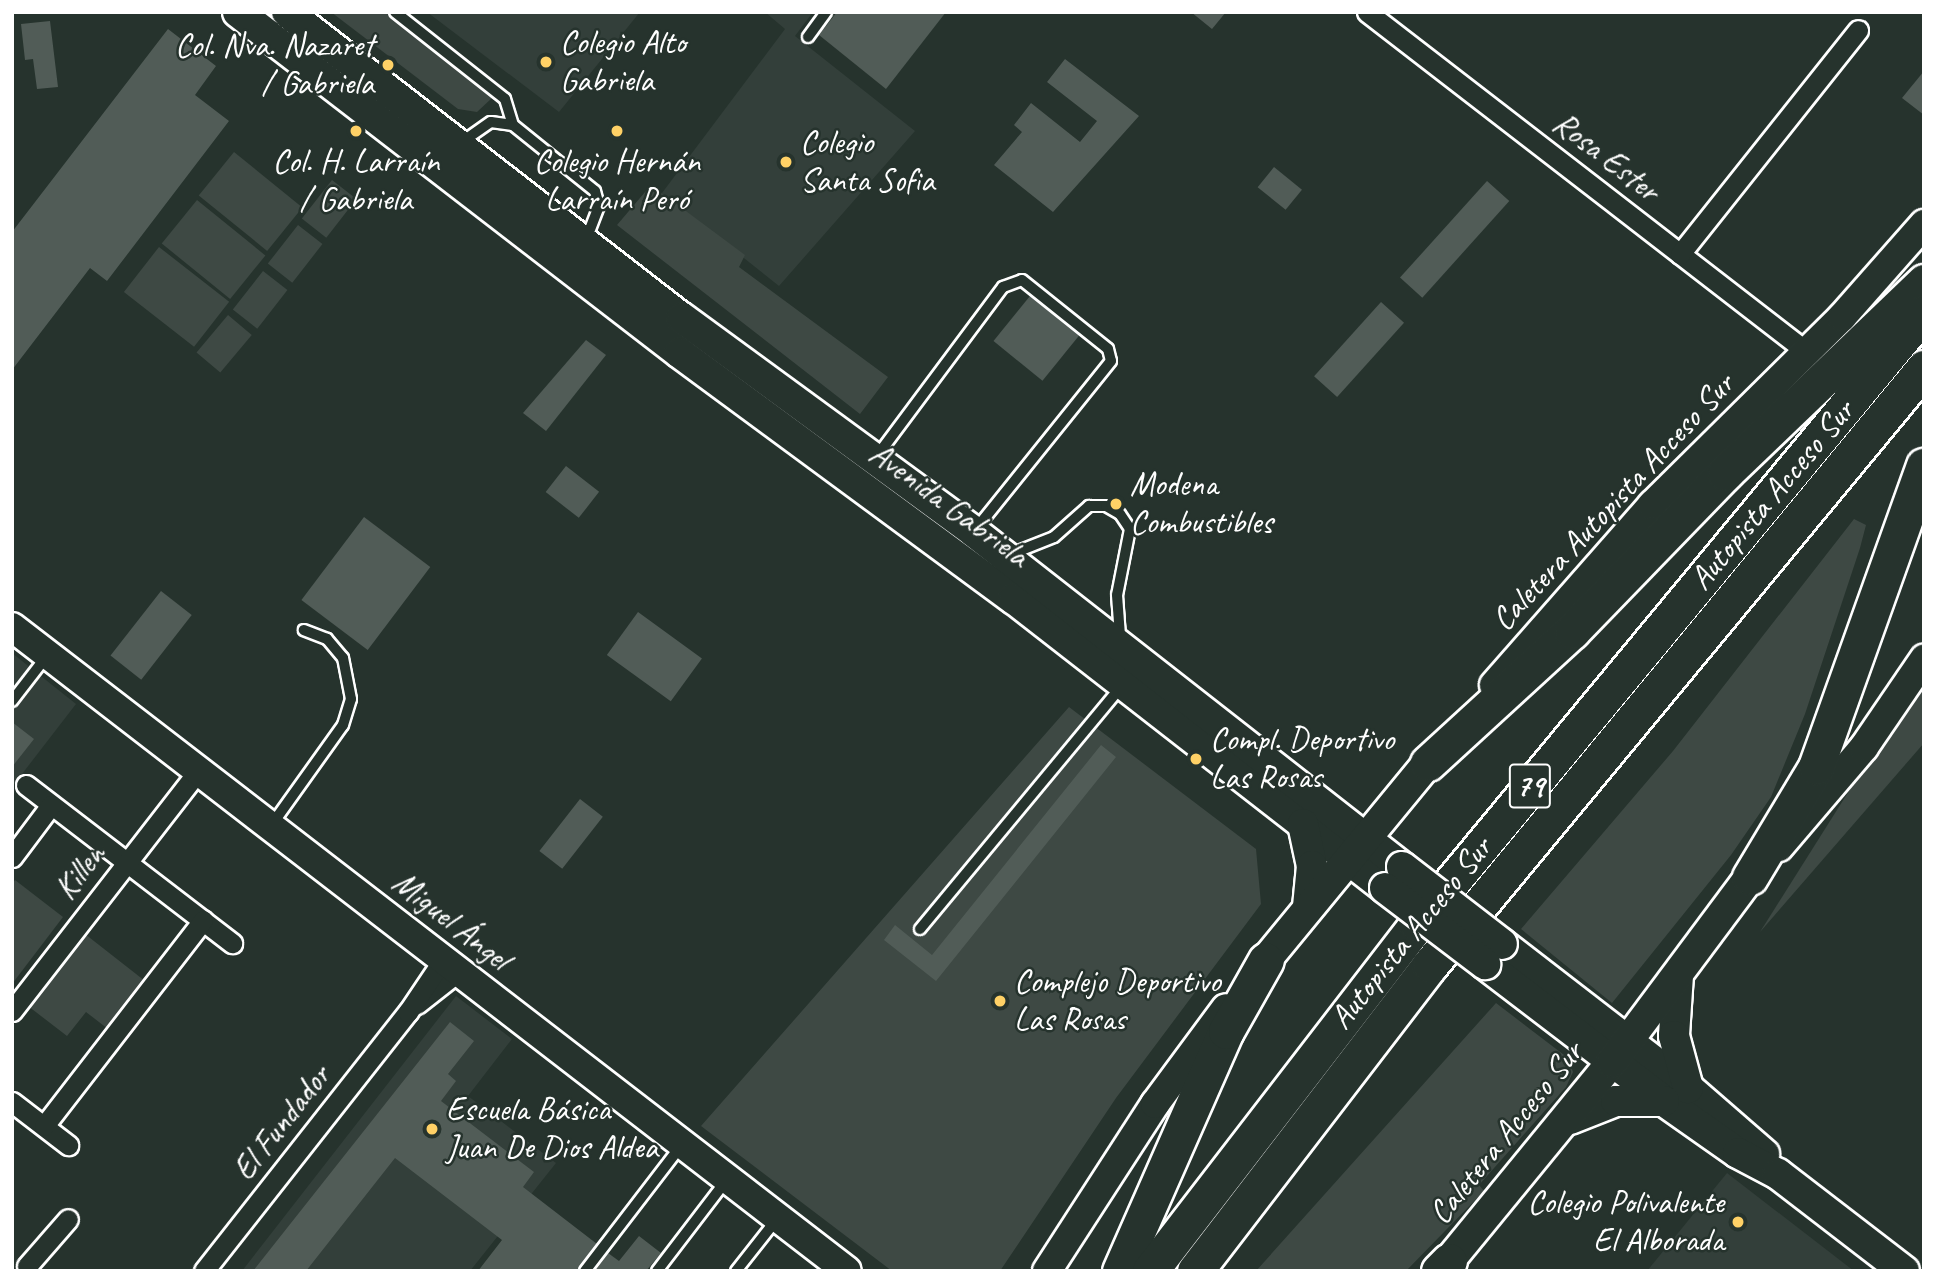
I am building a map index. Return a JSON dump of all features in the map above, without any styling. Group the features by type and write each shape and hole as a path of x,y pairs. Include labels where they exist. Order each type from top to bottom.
{"highway":[{"path":"1428,763 1572,631 1725,473 1924,282"},
{"name":"Autopista Acceso Sur","path":"1150,1271 1409,934 1924,312"},
{"name":"Autopista Acceso Sur","path":"1195,1271 1447,944 1924,368"},
{"path":"1750,877 1816,767 1924,466"},
{"path":"1120,1271 1226,1031 1266,960"}],"main road":[{"name":"Avenida Gabriela","path":"239,12 440,150 584,243 974,532 1122,647 1313,815"},
{"name":"Avenida Gabriela","path":"287,12 440,150 1124,684 1313,815 1676,1094 1747,1136 1779,1174 1904,1271"},
{"name":"Caletera Autopista Acceso Sur","path":"1356,848 1652,505 1807,352 1924,224"},
{"name":"Miguel Ángel","path":"12,628 847,1271"},
{"path":"1620,1052 1750,877 1849,766 1924,659"},
{"path":"1308,907 1313,815 1370,805 1403,792"},
{"path":"1047,1271 1154,1104 1356,848"},
{"path":"1560,1125 1587,1109 1616,1101 1676,1094 1674,1036 1678,975"},
{"name":"Caletera Acceso Sur","path":"1443,1267 1620,1052"}],"street":[{"name":"Rosa Ester","path":"1367,12 1807,352"},
{"path":"1680,254 1858,30"},
{"name":"Killen","path":"12,1011 198,771"},
{"path":"26,785 232,943"},
{"path":"12,857 51,805"},
{"path":"44,1126 203,920"},
{"name":"El Fundador","path":"204,1271 408,1012 451,965"},
{"path":"12,1102 68,1145"},
{"path":"24,1263 68,1219"}],"lane":[{"path":"395,12 505,99 513,125"},
{"path":"808,37 827,12"},
{"path":"440,150 491,122 513,125 595,191 599,206 584,243"},
{"path":"874,459 1003,287 1022,280 1108,349 1111,361 974,532"},
{"path":"1004,555 1043,544 1089,506 1105,506 1120,514 1130,529 1117,595 1122,647"},
{"path":"271,827 339,731 351,699 343,658 327,639 304,630"},
{"path":"12,701 48,655"},
{"path":"920,929 1124,684"},
{"path":"585,1271 683,1144"},
{"path":"657,1271 727,1178"},
{"path":"736,1271 778,1218"}],"shaded area":[{"path":"331,12 405,12 495,84 492,98 477,112 458,109"},
{"name":"Colegio Alto Gabriela","path":"427,12 640,12 559,112"},
{"name":"Colegio Santa Sofia","path":"765,12 813,12 795,36 915,131 779,286 662,193 785,29"},
{"path":"234,152 302,207 267,251 199,196"},
{"path":"332,180 356,199 326,238 302,219"},
{"path":"651,185 745,255 739,267 888,377 860,414 617,225"},
{"path":"197,200 265,255 230,299 162,244"},
{"path":"298,225 322,244 292,283 268,264"},
{"path":"159,247 229,302 194,347 124,292"},
{"path":"263,271 287,290 257,329 233,310"},
{"path":"228,315 252,335 220,372 197,353"},
{"path":"1854,519 1866,525 1860,548 1805,714 1771,797 1731,855 1612,1003 1521,929 1673,751"},
{"path":"12,653 76,704 12,787"},
{"path":"1924,672 1924,743 1760,932"},
{"name":"Complejo Deportivo Las Rosas","path":"1069,707 1256,849 1261,904 1116,1098 1000,1271 892,1271 701,1126"},
{"path":"15,880 63,917 12,984 12,884"},
{"path":"85,934 145,981 108,1029 86,1012 67,1036 28,1006"},
{"name":"Escuela Básica Juan De Dios Aldea","path":"456,996 512,1039 468,1096 556,1163 470,1271 242,1271"},
{"path":"1496,1003 1568,1058 1573,1072 1566,1087 1479,1185 1484,1191 1406,1271 1256,1271"},
{"name":"Colegio Polivalente El Alborada","path":"1727,1173 1854,1271 1647,1271"}],"building":[{"path":"837,12 946,12 886,89 819,35"},
{"path":"1191,12 1226,12 1212,29"},
{"path":"50,21 58,87 37,89 33,59 25,60 21,24"},
{"path":"168,29 216,66 195,95 229,121 107,281 90,268 12,370 12,232"},
{"path":"1065,59 1139,116 1053,212 994,165 1022,132 1014,125 1031,103 1080,142 1097,121 1047,82"},
{"path":"1924,71 1924,115 1902,98"},
{"path":"1274,167 1302,190 1286,210 1258,187"},
{"path":"1487,181 1509,201 1422,298 1400,278"},
{"path":"1030,296 1079,336 1042,381 993,341"},
{"path":"1381,302 1404,323 1337,397 1314,376"},
{"path":"586,340 606,355 546,431 523,413"},
{"path":"566,466 599,492 579,518 546,492"},
{"path":"364,517 430,567 368,650 301,600"},
{"path":"161,591 192,615 141,680 111,656"},
{"path":"638,612 702,658 671,701 607,655"},
{"path":"12,722 34,739 12,767"},
{"path":"1101,745 1116,757 936,981 884,940 895,925 932,955"},
{"path":"580,799 603,817 562,869 539,851"},
{"path":"450,1022 474,1041 448,1074 456,1081 441,1101 534,1172 523,1187 597,1244 578,1271 478,1271 502,1240 395,1158 306,1271 253,1271"},
{"path":"639,1236 661,1253 646,1271 595,1271 608,1253 619,1261"}],"place":[{"name":"Colegio Alto Gabriela","path":"546,62"},
{"name":"Col. Nva. Nazaret / Gabriela","path":"388,65"},
{"name":"Col. H. Larraín / Gabriela","path":"356,131"},
{"name":"Colegio Hernán Larraín Peró","path":"617,131"},
{"name":"Colegio Santa Sofia","path":"786,162"},
{"name":"Modena Combustibles","path":"1116,504"},
{"name":"Compl. Deportivo Las Rosas","path":"1196,759"},
{"name":"Complejo Deportivo Las Rosas","path":"1000,1001"},
{"name":"Escuela Básica Juan De Dios Aldea","path":"432,1129"},
{"name":"Colegio Polivalente El Alborada","path":"1738,1222"}]}
